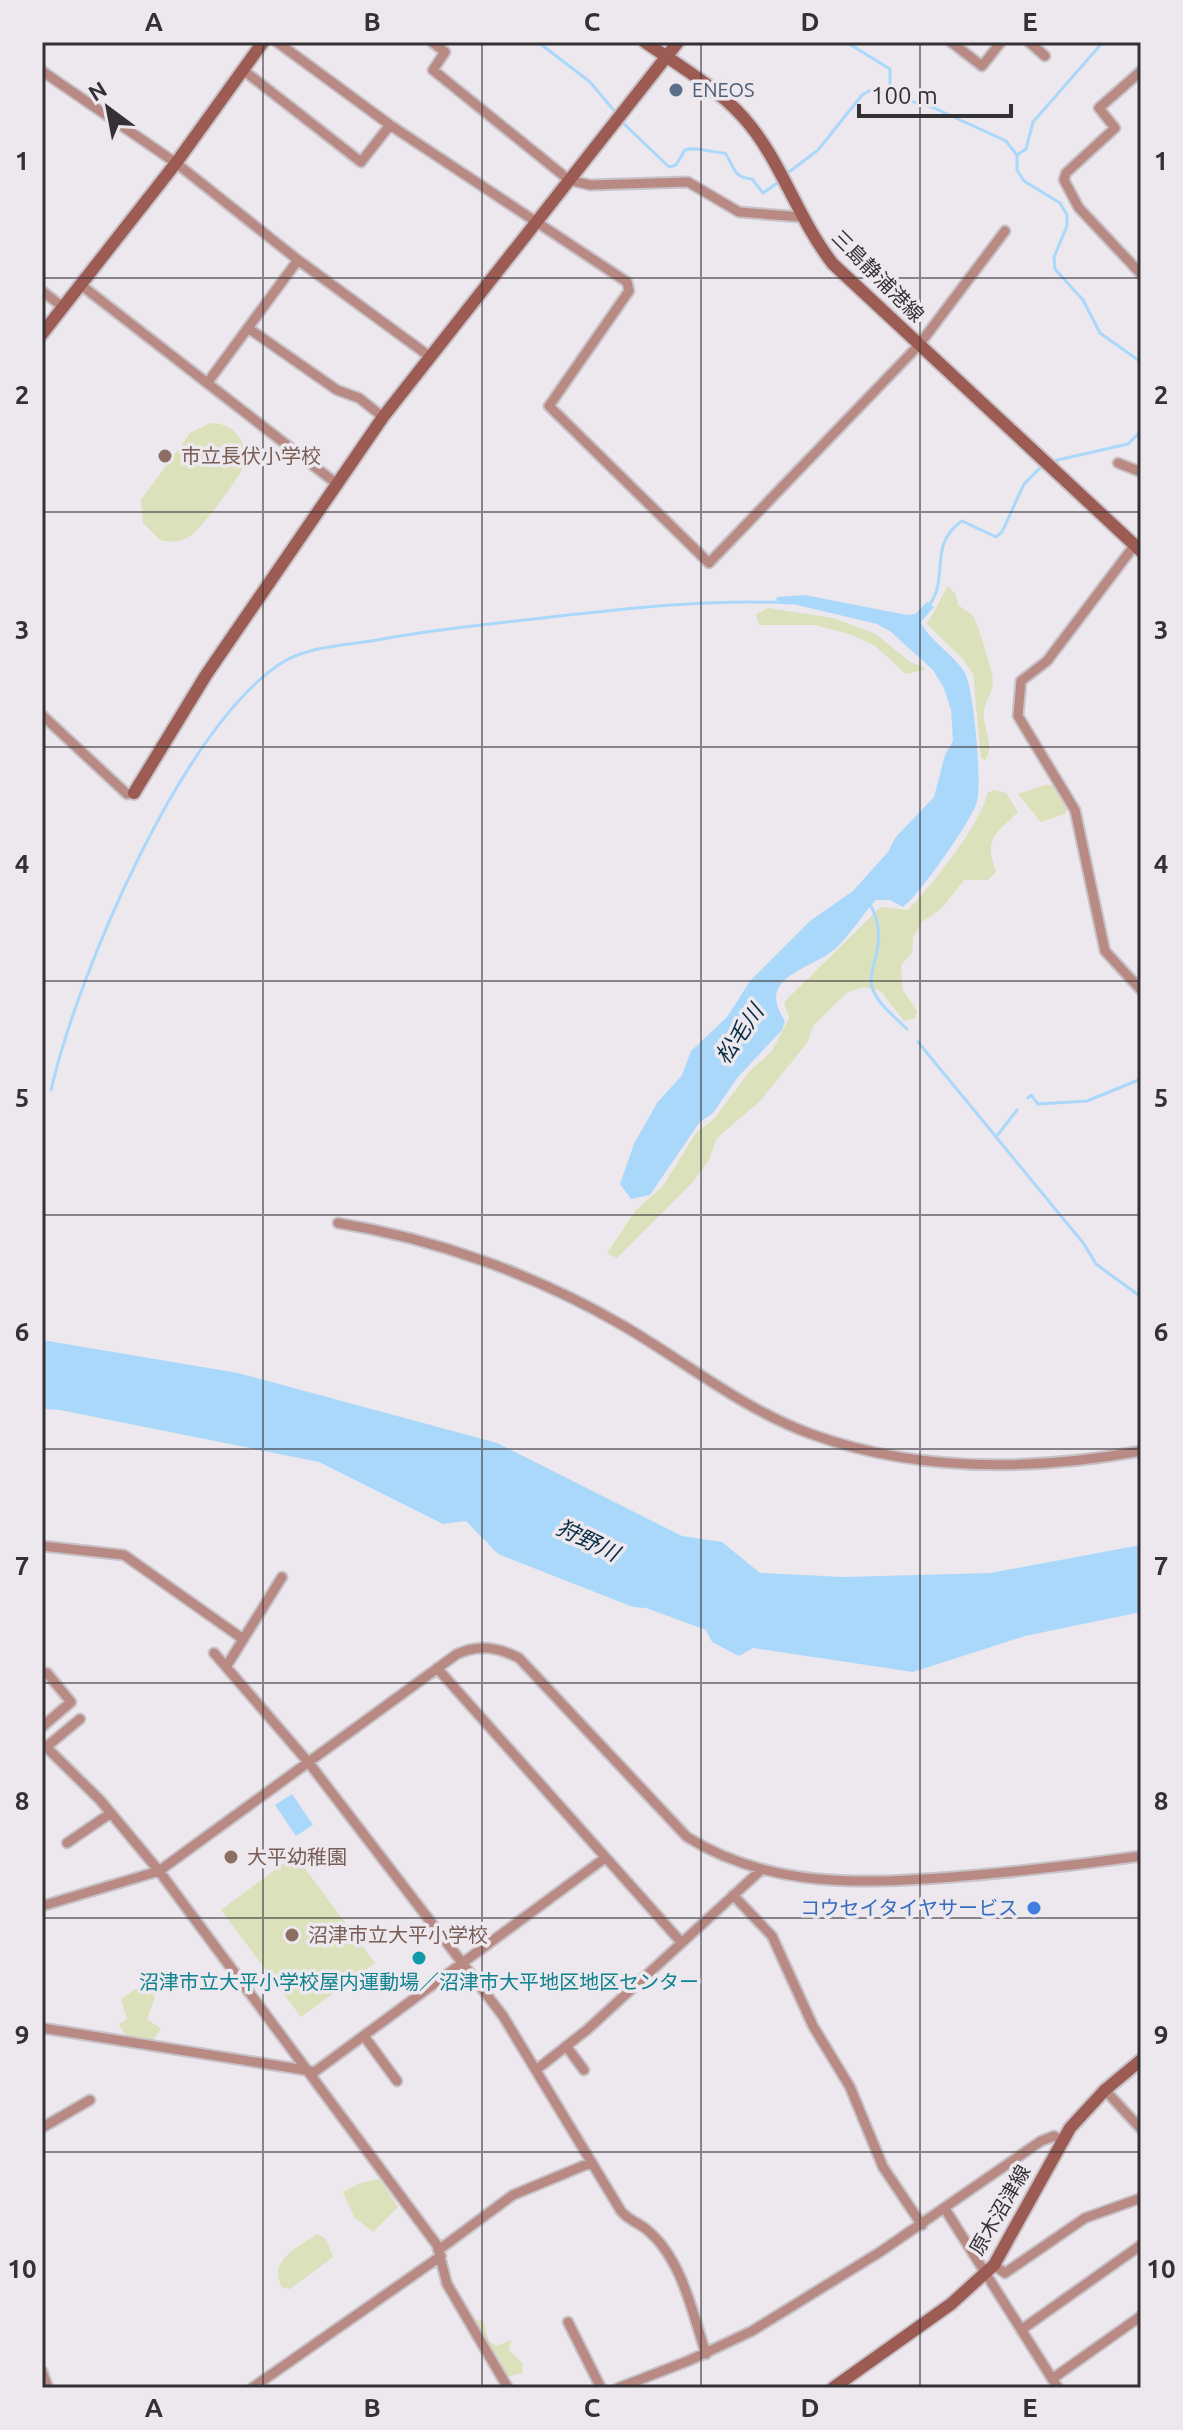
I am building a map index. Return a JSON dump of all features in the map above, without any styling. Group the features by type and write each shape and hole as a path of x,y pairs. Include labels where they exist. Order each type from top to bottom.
{"street":[{"path":"42,334 176,163 263,42"},
{"path":"277,42 390,125 627,282 629,291 549,406 709,563 919,345 1005,231"},
{"path":"432,42 445,52 433,70 569,180 590,185 688,182 739,212 800,217"},
{"name":"三島静浦港線","path":"645,42 743,117 764,146 800,217 833,264 1138,549"},
{"path":"42,715 127,794 134,793 206,675 383,417 678,42"},
{"path":"957,44 982,66 1001,42"},
{"path":"1029,42 1045,56"},
{"path":"243,70 361,162 390,125"},
{"path":"42,71 176,163 298,260 429,356"},
{"path":"1141,71 1099,108 1115,128 1066,173 1064,180 1079,208 1141,274"},
{"path":"208,382 298,260"},
{"path":"81,285 337,484"},
{"path":"42,291 63,307"},
{"path":"248,328 337,390 359,398 383,417"},
{"path":"1118,463 1141,472"},
{"path":"1138,549 1047,661 1021,681 1016,711 1075,810 1105,951 1141,990"},
{"path":"338,1223 446,1248 569,1296 753,1406 810,1434 867,1450 963,1466 1053,1464 1141,1451"},
{"path":"42,1546 124,1555 243,1639"},
{"path":"226,1667 282,1577"},
{"path":"42,1906 159,1871 437,1668 476,1646 499,1649 519,1658 676,1827 709,1849 761,1870 805,1879 866,1883 1044,1870 1141,1856"},
{"path":"214,1653 309,1763 464,1963 536,2070 621,2211 632,2223 645,2227 670,2258 706,2354"},
{"path":"437,1668 681,1942"},
{"path":"42,1675 47,1673 71,1702 42,1727"},
{"path":"80,1719 44,1747 111,1813 159,1871 312,2072 440,2253 447,2284 508,2388"},
{"path":"67,1843 111,1813"},
{"path":"42,2028 312,2072 605,1858"},
{"path":"536,2070 761,1870"},
{"path":"733,1895 772,1936 813,2026 850,2087 883,2167 922,2225"},
{"path":"364,2036 397,2081"},
{"path":"566,2046 584,2070"},
{"name":"原木沼津線","path":"833,2388 951,2304 990,2269 1080,2115 1141,2060"},
{"path":"1105,2090 1141,2129"},
{"path":"45,2126 90,2100"},
{"path":"618,2388 706,2354 752,2331 922,2225 1041,2141 1054,2136 1063,2141"},
{"path":"252,2388 440,2253 513,2195 590,2163"},
{"path":"990,2269 1005,2273 1085,2218 1141,2198"},
{"path":"945,2209 990,2269 1021,2330 1055,2384 1141,2316"},
{"path":"1021,2330 1141,2245"},
{"path":"568,2322 601,2388"},
{"path":"42,2371 48,2388"}],"green space":[{"path":"210,423 225,426 238,435 244,449 244,465 228,492 196,531 179,541 160,540 143,523 141,500 190,433"},
{"path":"948,586 956,595 958,605 973,616 991,670 993,683 984,714 989,746 985,760 981,758 973,674 963,659 927,624"},
{"path":"768,608 833,618 876,634 910,662 926,669 906,674 874,645 815,625 759,625 756,614"},
{"path":"1055,785 1068,806 1065,814 1041,822 1018,794"},
{"path":"994,790 1006,793 1018,812 997,832 991,844 996,872 988,880 964,880 941,909 922,922 913,938 912,953 901,965 903,990 917,1011 915,1018 904,1021 881,991 864,987 848,992 813,1026 807,1043 761,1100 717,1138 709,1160 692,1183 617,1258 607,1253 636,1210 663,1186 696,1133 714,1119 749,1072 772,1051 789,1018 784,1002 881,907 908,910 954,854 976,820 987,793"},
{"path":"295,1855 375,1963 301,2017 221,1910"},
{"path":"147,1984 155,1998 147,2019 161,2029 152,2041 128,2036 119,2024 127,2019 121,1999"},
{"path":"380,2179 398,2207 373,2232 354,2217 343,2192 360,2183"},
{"path":"317,2234 326,2239 333,2257 290,2289 282,2287 278,2278 282,2262 294,2249"},
{"path":"483,2321 489,2341 496,2346 511,2340 509,2350 523,2364 522,2373 506,2377 473,2322"}],"water":[{"name":"松毛川","path":"805,595 907,615 915,614 927,602 934,607 921,622 961,667 968,683 978,758 977,802 932,874 903,907 890,900 876,900 836,948 781,983 777,1006 785,1021 782,1030 738,1077 713,1113 699,1123 650,1195 631,1199 620,1184 634,1144 657,1103 682,1075 691,1051 727,1017 750,981 810,921 853,891 888,852 895,838 934,797 945,755 953,741 951,710 944,688 933,670 890,631 877,624 776,600 777,597"},
{"name":"狩野川","path":"42,1340 238,1373 497,1443 682,1536 722,1542 760,1573 844,1577 990,1573 1141,1545 1141,1612 1025,1636 913,1672 753,1648 739,1656 712,1642 706,1630 646,1608 633,1607 498,1554 466,1521 443,1524 319,1462 60,1410 42,1409"},
{"path":"292,1794 313,1825 296,1836 275,1805"}],"waterway":[{"path":"538,42 590,82 617,114"},
{"path":"846,42 890,69 890,94"},
{"path":"1017,155 1026,149 1033,122 1103,42"},
{"path":"785,175 818,150 862,95 871,90 932,107 1006,141 1017,155 1017,170 1024,181 1060,203 1067,215 1067,226 1054,257 1055,269 1083,300 1100,333 1141,362"},
{"path":"621,121 669,167 676,165 685,150 700,149 725,153 737,174 752,179 763,193 780,181"},
{"path":"1049,462 1128,444 1141,431"},
{"path":"929,605 935,595 942,551 951,530 962,521 996,537 1002,532 1024,484 1042,466"},
{"path":"51,1090 84,984 139,856 208,739 245,694 283,662 329,647 485,624 671,605 791,603"},
{"path":"870,904 878,931 871,982 873,990 883,1006 907,1029"},
{"path":"918,1042 1084,1244 1096,1264 1141,1297"},
{"path":"1028,1098 1031,1095 1038,1104 1087,1101 1141,1079"},
{"path":"996,1137 1017,1110"}],"place":[{"name":"ENEOS","path":"676,90"},
{"name":"市立長伏小学校","path":"165,456"},
{"name":"大平幼稚園","path":"231,1857"},
{"name":"コウセイタイヤサービス","path":"1034,1908"},
{"name":"沼津市立大平小学校","path":"292,1935"},
{"name":"沼津市立大平小学校屋内運動場／沼津市大平地区地区センター","path":"419,1958"}]}
